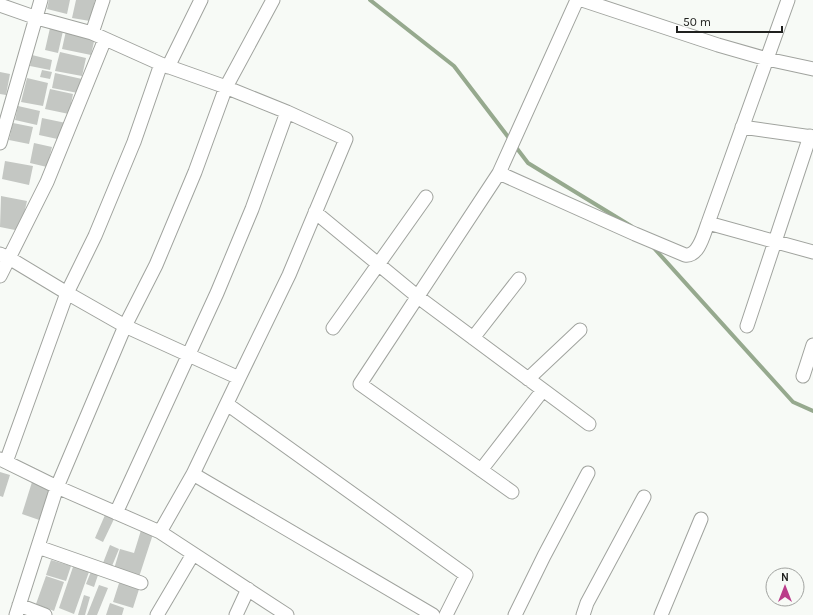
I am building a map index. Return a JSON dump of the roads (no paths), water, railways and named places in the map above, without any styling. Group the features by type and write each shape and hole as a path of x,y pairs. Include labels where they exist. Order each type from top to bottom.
{"street":[{"path":"0,143 41,0"},
{"path":"92,34 103,0"},
{"path":"201,0 164,65 95,236 67,293 3,460 57,487 160,532 287,615"},
{"path":"45,615 18,610 57,487 125,326 156,265 189,186 226,87 273,0"},
{"path":"512,492 360,384 499,173 577,0"},
{"path":"582,0 718,45 767,59 813,69"},
{"path":"499,173 656,243 685,255 692,254 697,249 708,223 788,0"},
{"path":"0,5 36,18 105,39 164,65 226,87 287,112 346,139 289,275 193,474 160,532"},
{"path":"0,276 5,256 47,182 105,39"},
{"path":"116,513 217,293 252,209 287,112"},
{"path":"742,127 811,137 748,326"},
{"path":"333,328 426,197"},
{"path":"315,212 418,297 589,424"},
{"path":"708,223 813,252"},
{"path":"5,256 125,326 239,378"},
{"path":"473,338 519,279"},
{"path":"528,379 580,330"},
{"path":"803,376 813,345"},
{"path":"481,470 543,390"},
{"path":"227,404 466,575 446,615"},
{"path":"515,615 588,473"},
{"path":"193,474 433,615"},
{"path":"583,615 587,603 644,497"},
{"path":"662,615 701,519"},
{"path":"38,547 141,583"},
{"path":"158,615 193,554"},
{"path":"236,615 248,589"}],"waterway":[{"path":"370,0 454,66 528,163 631,226"},
{"path":"653,247 793,402 813,411"}]}
